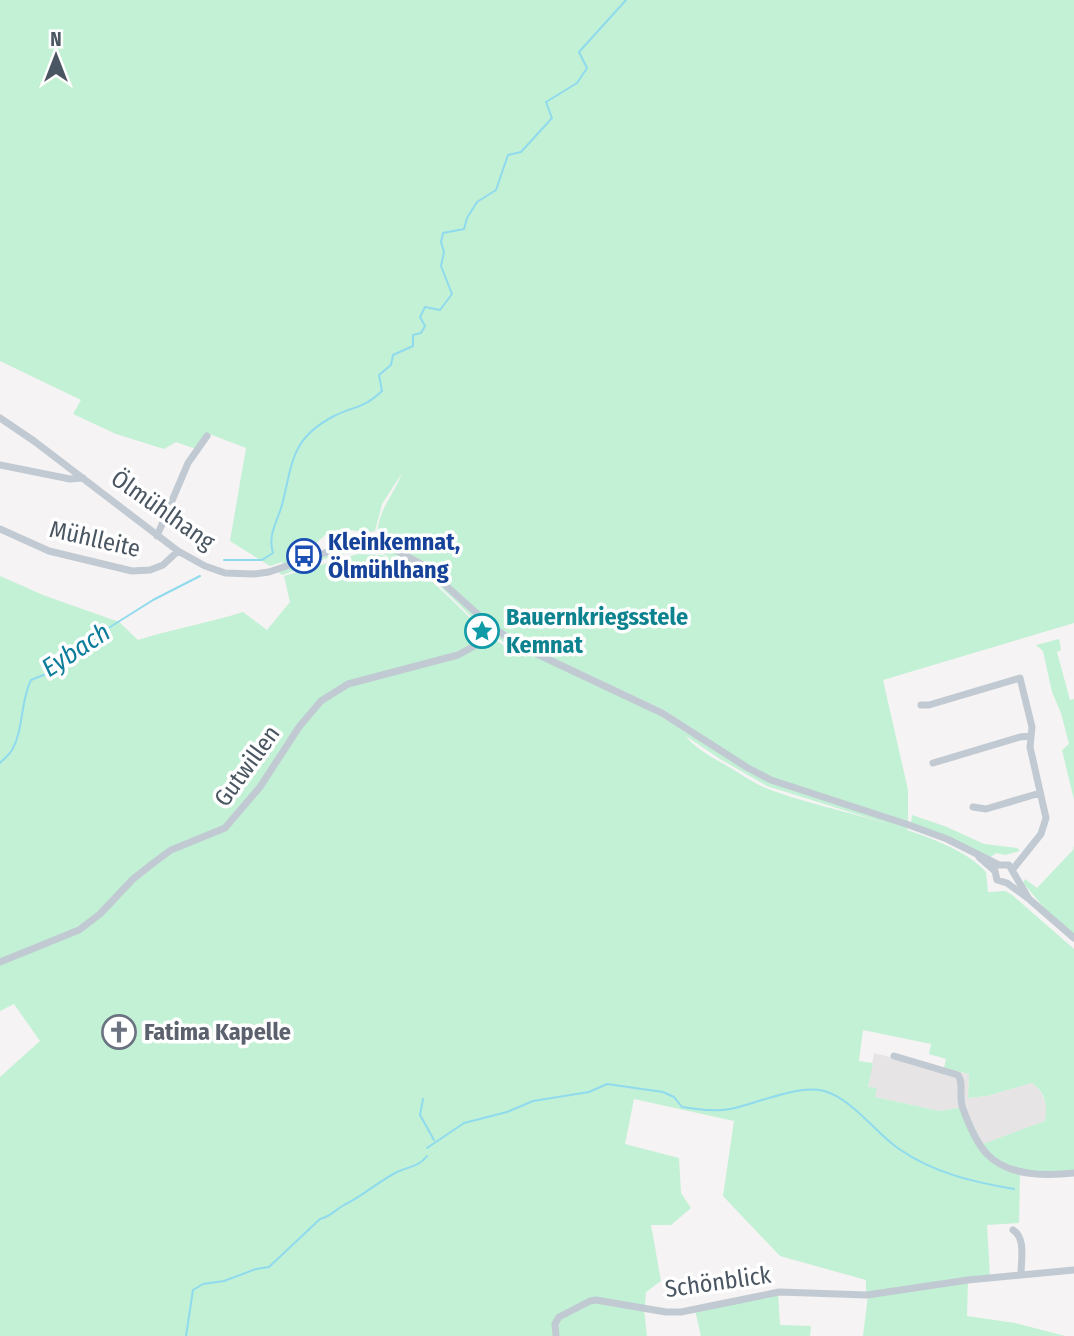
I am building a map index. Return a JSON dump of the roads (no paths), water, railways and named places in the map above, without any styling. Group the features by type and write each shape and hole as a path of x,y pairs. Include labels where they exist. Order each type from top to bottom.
{"street":[{"name":"Ölmühlhang","path":"0,418 157,536 205,566 241,575 269,572 342,547 358,544 390,547 424,565 492,627 522,647 662,713 748,768 771,780 947,839 1006,869"},
{"path":"157,536 188,463 207,436"},
{"name":"Ölmühlhang","path":"0,465 70,479 83,478"},
{"name":"Mühlleite","path":"0,529 74,559 132,570 156,568 178,551"},
{"name":"Gutwillen","path":"0,962 79,930 100,914 133,879 156,860 172,850 225,828 260,787 311,711 333,693 348,684 373,676 458,655 480,643 492,627"},
{"path":"921,705 929,705 1020,678 1032,727 1030,747 1045,809 1045,826 1020,862 1006,869 997,880 1007,883 1029,899 1074,938"},
{"path":"933,763 1031,736"},
{"path":"972,807 986,809 1040,793"},
{"path":"1006,869 1007,883"},
{"path":"1006,869 1029,899"},
{"path":"894,1056 958,1075 961,1080 961,1104 986,1153 996,1162 1020,1171 1053,1176 1074,1173"},
{"path":"1013,1230 1019,1234 1021,1240 1021,1274 1074,1270"},
{"name":"Schönblick","path":"556,1336 555,1324 559,1317 596,1300 681,1312 779,1292 867,1295 1021,1274"}],"waterway":[{"name":"Eybach","path":"224,560 262,560 273,553 272,533 296,451 320,424 364,404 382,391 379,375 391,365 393,355 413,346 413,335 421,333 425,326 420,317 425,307 440,310 452,294 441,266 444,252 441,242 443,233 464,229 477,202 496,190 508,155 521,152 552,118 546,102 577,83 587,68 579,52 626,0"},
{"name":"Eybach","path":"0,763 16,742 31,680 46,674 85,648 99,634 153,600 200,576"},
{"path":"427,1148 464,1123 507,1112 533,1101 589,1092 607,1084 663,1092 674,1097 682,1107 712,1110 730,1109 790,1092 814,1090 824,1091 844,1101 899,1149 926,1164 969,1180 1014,1189"},
{"path":"423,1099 420,1115 434,1140"},
{"path":"186,1336 193,1290 203,1284 224,1281 269,1267 320,1219 427,1156"}],"place":[{"name":"Kleinkemnat, Ölmühlhang","path":"304,556"},
{"name":"Bauernkriegsstele Kemnat","path":"482,631"},
{"name":"Fatima Kapelle","path":"119,1032"}]}
